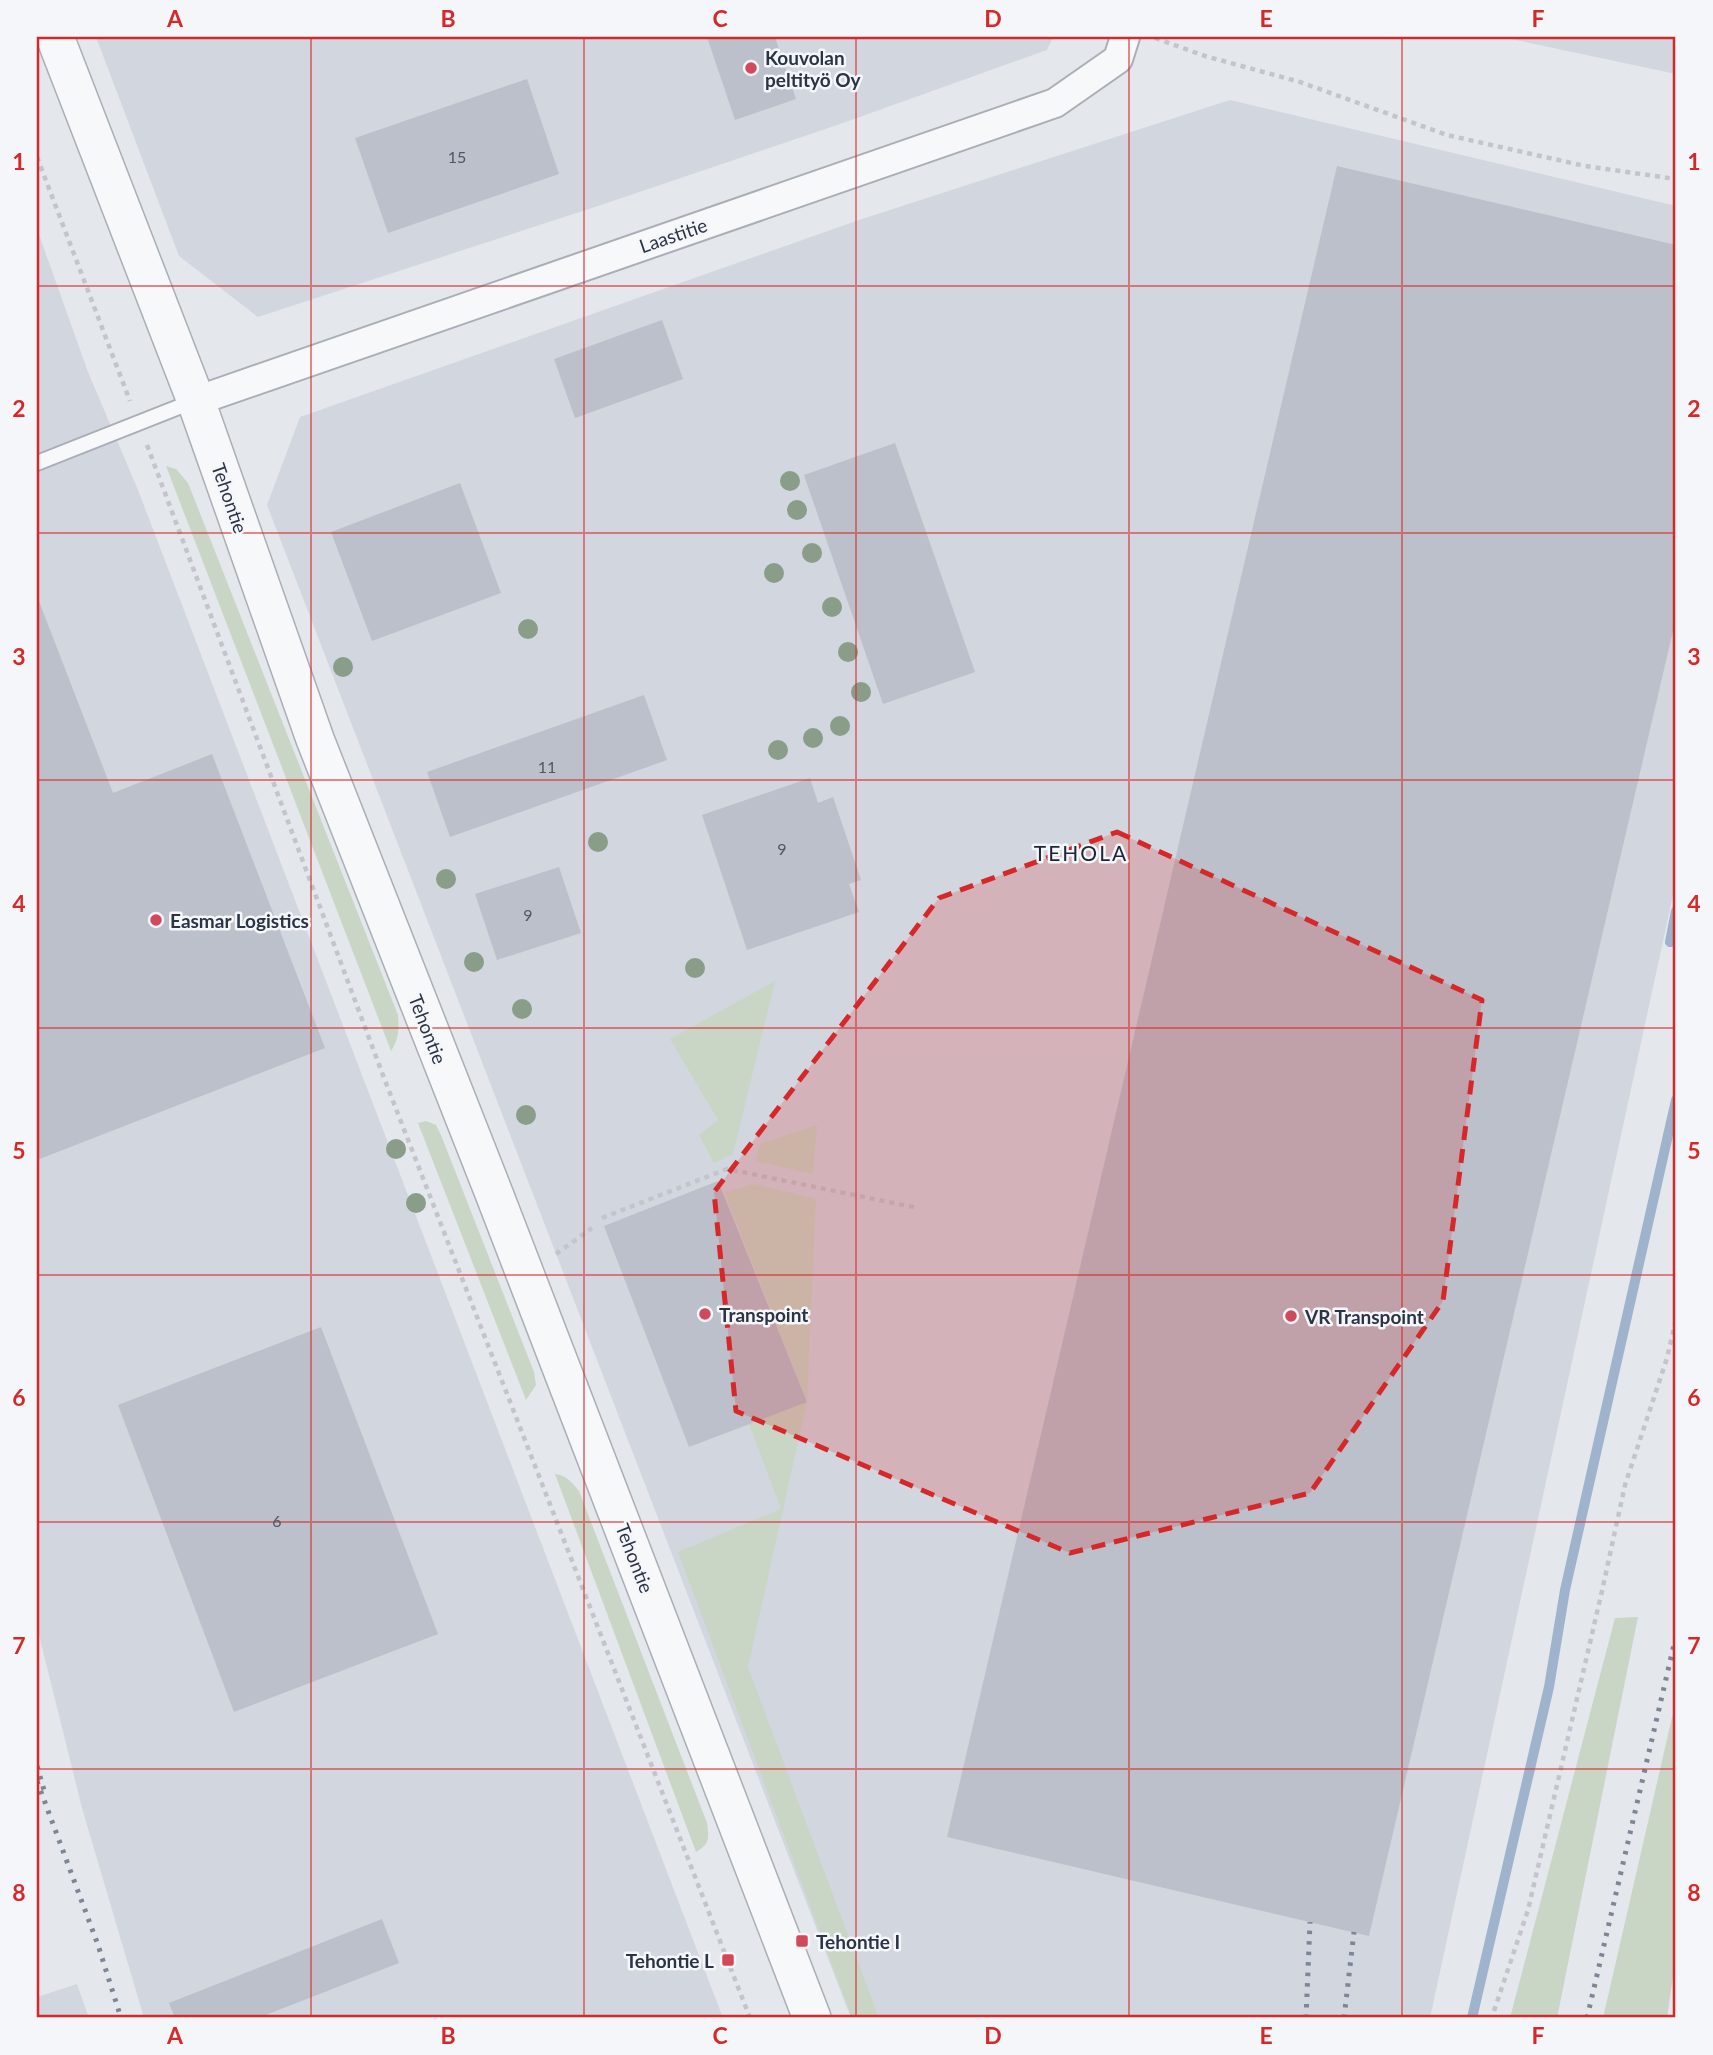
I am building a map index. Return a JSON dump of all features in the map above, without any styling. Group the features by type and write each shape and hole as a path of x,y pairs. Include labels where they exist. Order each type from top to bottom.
{"street":[{"name":"Tehontie","path":"55,37 196,401 315,739 495,1196 812,2018"},
{"name":"Laastitie","path":"196,401 1055,103 1118,59 1125,37"}],"lane":[{"path":"37,463 196,401"}],"path":[{"path":"1151,37 1205,57 1300,82 1447,135 1585,166 1676,179"},
{"path":"37,157 384,1078 750,2018"},
{"path":"602,1218 727,1169 918,1208"},
{"path":"548,1254 556,1255 592,1228"},
{"path":"1494,2011 1528,1910 1625,1485 1667,1358 1676,1319"}],"highlighted area":[{"path":"1117,832 1482,1000 1443,1301 1310,1493 1070,1553 736,1411 714,1192 939,898"}],"shaded area":[{"path":"96,37 1053,37 1047,50 840,124 258,317 179,256"},
{"path":"1502,37 1676,37 1676,74"},
{"name":"VR Transpoint","path":"1230,100 1676,206 1676,881 1430,2018 851,2018 267,505 300,417 859,220"},
{"path":"37,229 88,372 138,490 723,2018 144,2018 82,1808 37,1627"},
{"path":"77,1984 89,2018 37,2018 37,1997"}],"green space":[{"path":"166,466 176,469 188,483 398,1015 398,1034 391,1051"},
{"path":"775,981 733,1154 714,1163 699,1135 718,1120 670,1039"},
{"path":"426,1121 436,1125 441,1135 534,1372 536,1385 526,1400 418,1123"},
{"path":"817,1125 813,1174 756,1161 760,1144"},
{"path":"755,1184 816,1199 807,1402 748,1667 879,2018 852,2018 678,1552 781,1509 749,1424 807,1401 724,1192"},
{"path":"555,1474 566,1478 579,1491 707,1823 708,1840 696,1852"},
{"path":"1638,1617 1557,2018 1510,2018 1615,1618"},
{"path":"1676,1700 1676,1956 1667,2018 1603,2018"}],"building":[{"name":"Kouvolan peltityö Oy","path":"707,37 775,37 796,99 735,120"},
{"path":"527,79 559,174 388,233 355,138"},
{"name":"VR Transpoint","path":"1337,166 1676,245 1676,618 1369,1936 947,1837"},
{"path":"662,320 683,379 575,418 554,359"},
{"path":"895,443 975,672 883,704 804,475"},
{"path":"460,483 501,593 372,641 331,532"},
{"name":"Easmar Logistics","path":"37,596 113,793 212,754 325,1048 37,1160"},
{"path":"644,695 667,760 450,837 427,772"},
{"path":"810,778 818,803 833,797 861,880 849,884 859,912 747,950 702,815"},
{"path":"559,867 581,933 497,960 475,894"},
{"name":"Transpoint","path":"718,1181 807,1402 689,1447 604,1226"},
{"path":"321,1327 438,1634 234,1712 118,1405"},
{"path":"382,1919 399,1963 258,2018 175,2018 169,2003"}],"waterway":[{"path":"1670,942 1676,911"},
{"path":"1472,2018 1549,1687 1565,1590 1676,1100"}],"railway":[{"path":"1587,2018 1676,1636"},
{"path":"37,1766 44,1790"},
{"path":"37,1781 98,1945 121,2018"},
{"path":"1306,2018 1310,1922"},
{"path":"1344,2018 1354,1932"}],"place":[{"name":"Kouvolan peltityö Oy","path":"751,68"},
{"name":"Easmar Logistics","path":"156,920"},
{"name":"Transpoint","path":"705,1314"},
{"name":"VR Transpoint","path":"1291,1316"},
{"name":"Tehontie I","path":"802,1941"},
{"name":"Tehontie L","path":"728,1960"}],"district":[{"name":"TEHOLA","path":"1081,852"}]}
